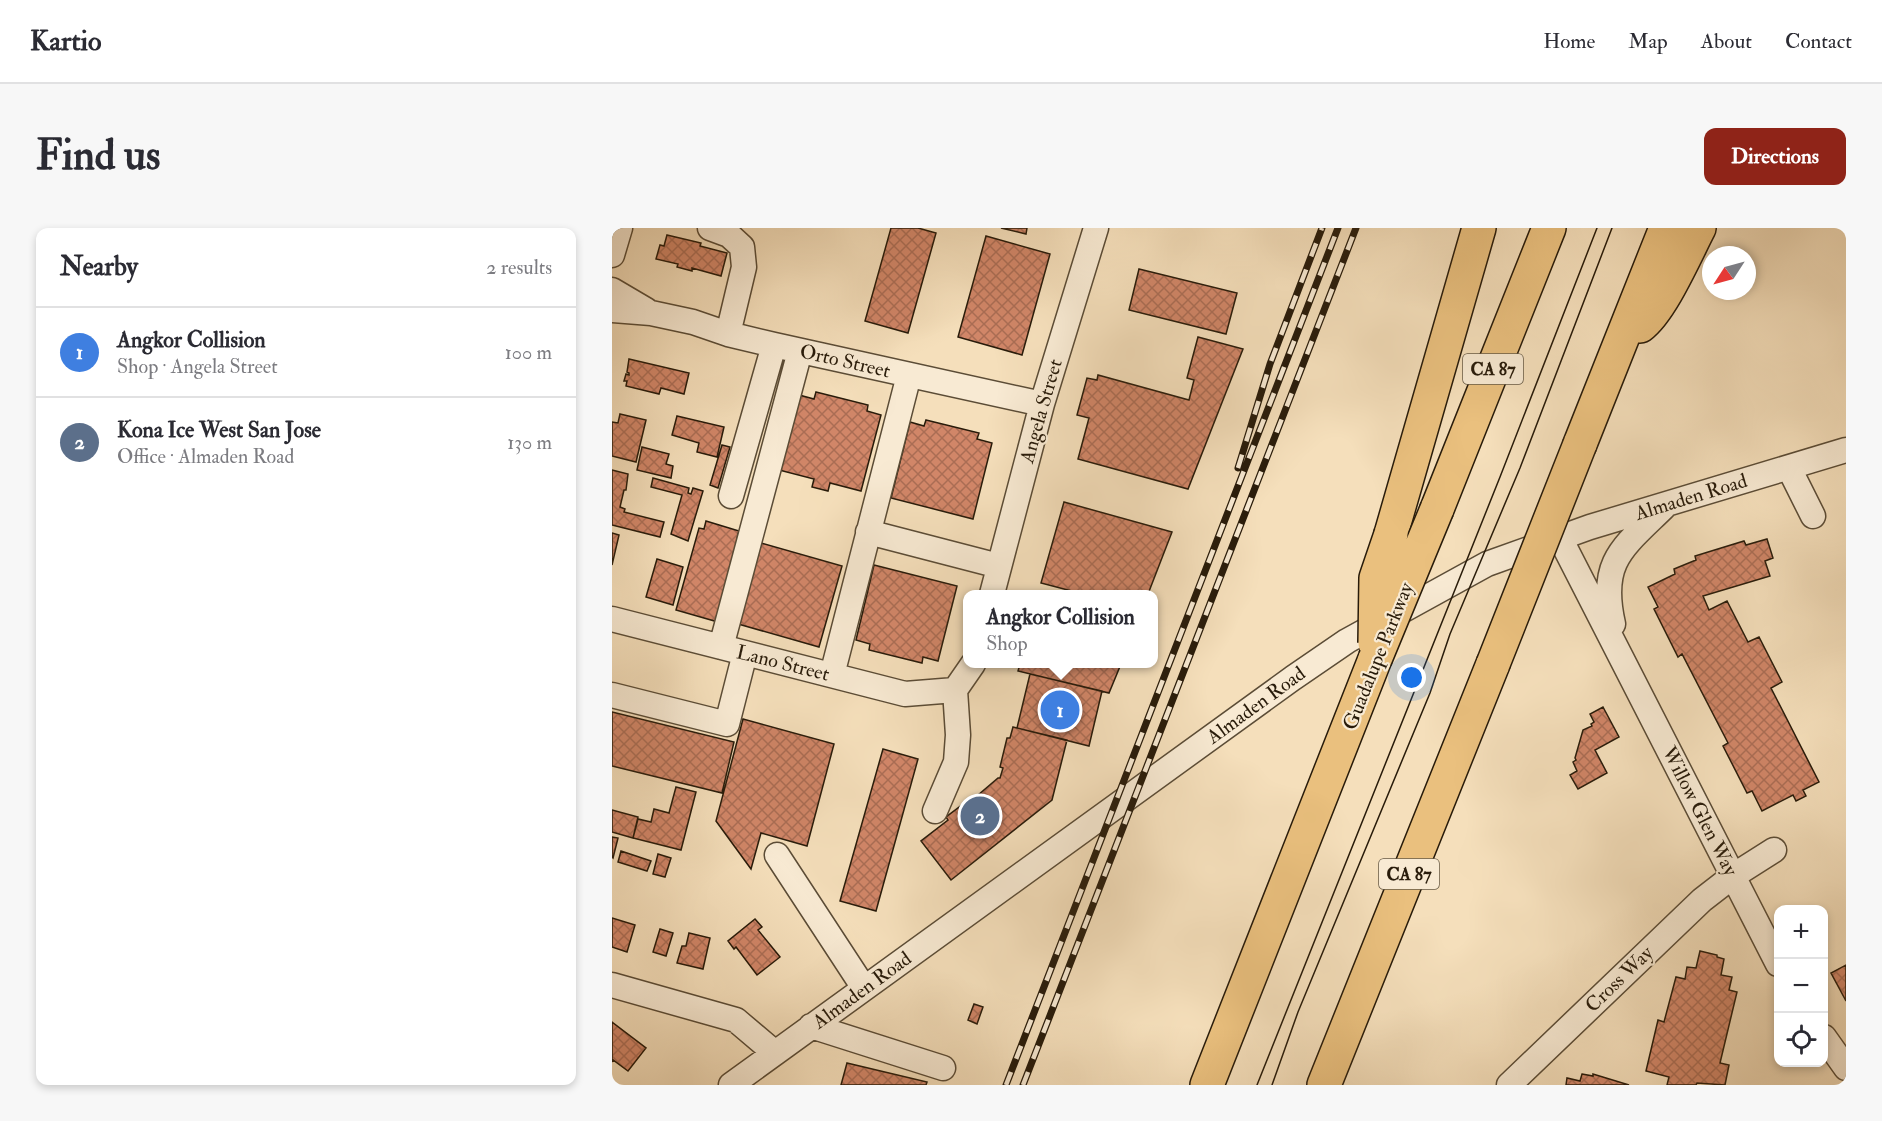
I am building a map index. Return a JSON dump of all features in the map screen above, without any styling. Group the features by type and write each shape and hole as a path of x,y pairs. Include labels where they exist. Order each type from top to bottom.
{"highway":[{"path":"1375,659 1376,578 1391,534 1479,228"},
{"name":"Guadalupe Parkway","path":"1207,1085 1375,659 1549,228"},
{"name":"CA 87","path":"1324,1085 1666,228"},
{"path":"1622,340 1647,321 1669,286 1699,228"}],"street":[{"path":"612,255 620,228"},
{"path":"710,228 729,235 742,247 744,267 728,334"},
{"name":"Angela Street","path":"993,590 1042,404 1096,228"},
{"name":"Orto Street","path":"612,290 651,313"},
{"name":"Orto Street","path":"612,309 651,313 693,322 728,334 774,345 1042,404"},
{"path":"731,496 774,345"},
{"path":"721,647 800,351"},
{"path":"832,675 909,375"},
{"name":"Almaden Road","path":"731,1085 1347,641 1487,564 1560,538 1846,450"},
{"path":"1789,468 1813,516"},
{"name":"Willow Glen Way","path":"1623,657 1610,611 1608,591 1613,564 1619,552 1631,538 1667,505"},
{"path":"868,532 999,566"},
{"name":"Willow Glen Way","path":"1560,538 1776,959"},
{"name":"Lano Street","path":"612,619 905,694 955,690"},
{"path":"612,694 727,724 745,653"},
{"path":"935,811 956,762 958,735 955,690 970,668"},
{"name":"Cross Way","path":"1509,1085 1702,900 1732,876 1774,850"},
{"path":"777,855 864,988"},
{"path":"612,985 735,1020 775,1053"},
{"path":"812,1026 943,1068"},
{"path":"1828,1042 1845,1065"}],"building":[{"path":"891,228 918,228 936,233 908,333 865,321"},
{"path":"1001,228 1027,228 1026,234"},
{"path":"667,235 701,243 700,246 727,253 721,276 692,268 692,271 677,267 678,264 656,259 660,245 664,246"},
{"path":"986,236 1050,254 1022,355 958,337"},
{"path":"1139,269 1237,293 1226,334 1129,310"},
{"path":"1198,337 1243,349 1188,489 1078,459 1089,418 1077,415 1087,378 1097,380 1098,375 1189,400 1194,380 1187,378"},
{"path":"629,359 689,373 684,394 661,388 659,394 626,386 627,381 624,381 626,374 629,375 627,372"},
{"path":"816,392 868,405 867,411 881,415 861,491 830,483 828,491 812,487 814,479 779,470 799,395 814,399"},
{"path":"620,414 646,420 636,462 612,456 612,422 618,423"},
{"path":"677,416 724,427 717,457 697,452 699,443 672,435"},
{"path":"926,420 979,433 977,439 992,443 973,519 891,498 910,422 924,426"},
{"path":"722,445 730,447 718,488 710,485"},
{"path":"642,447 669,454 666,464 673,466 671,478 637,470"},
{"path":"612,470 628,474 626,490 624,490 620,507 625,509 624,512 664,522 660,537 612,525"},
{"path":"653,478 689,488 688,493 691,494 693,488 703,491 688,541 671,534 682,495 651,487"},
{"path":"1064,502 1172,532 1150,590 1068,590 1041,583"},
{"path":"706,521 739,531 737,539 740,540 718,622 676,610 699,528 704,529"},
{"path":"612,533 619,535 612,565"},
{"path":"1767,539 1773,558 1765,561 1770,576 1703,596 1709,610 1727,601 1748,642 1759,637 1782,682 1771,688 1819,782 1803,790 1806,796 1796,801 1793,795 1762,811 1752,791 1747,793 1723,746 1728,743 1682,654 1678,657 1654,609 1658,607 1648,587 1675,574 1674,569 1696,560 1695,556 1744,541 1746,545"},
{"path":"761,543 842,566 819,647 738,624"},
{"path":"657,559 683,567 673,605 646,597"},
{"path":"874,565 957,586 938,661 923,657 922,663 869,650 870,644 856,640"},
{"path":"1019,668 1119,668 1109,693 1018,671"},
{"path":"1030,674 1102,691 1089,746 1017,728"},
{"path":"1603,707 1619,737 1595,750 1607,773 1578,789 1570,775 1577,771 1573,762 1576,760 1583,730 1592,726 1594,722 1590,714"},
{"path":"612,712 734,742 722,793 612,766"},
{"path":"743,719 834,744 807,846 761,833 751,869 716,821"},
{"path":"1013,727 1067,740 1052,800 951,880 921,841 948,820 946,817 1000,778 1003,768 1000,767 1007,738 1010,738"},
{"path":"883,749 918,759 876,911 840,901"},
{"path":"676,787 696,792 681,850 633,838 638,819 651,822 654,809 669,813"},
{"path":"612,810 638,817 633,838 612,832"},
{"path":"612,837 618,838 613,858 612,857"},
{"path":"621,851 651,861 647,871 618,862"},
{"path":"658,854 671,858 665,877 653,874"},
{"path":"612,918 635,925 627,952 612,947"},
{"path":"755,919 762,927 758,930 780,957 757,975 736,947 734,949 728,941"},
{"path":"660,929 673,933 666,956 653,952"},
{"path":"689,933 710,938 703,969 677,963 682,946 686,946"},
{"path":"1700,951 1724,959 1721,975 1732,977 1729,990 1737,992 1720,1063 1729,1065 1725,1085 1697,1083 1696,1085 1667,1085 1669,1077 1646,1071 1658,1020 1664,1022 1676,977 1685,979 1687,967 1696,968"},
{"path":"1846,965 1846,1001 1831,973"},
{"path":"974,1004 983,1007 977,1024 968,1020"},
{"path":"612,1022 646,1048 628,1071 613,1060 612,1062"},
{"path":"847,1063 927,1082 926,1085 841,1085"},
{"path":"1582,1074 1593,1076 1593,1074 1629,1085 1566,1085 1567,1078 1580,1081"}],"tram line":[{"path":"1257,1085 1597,228"},
{"path":"1272,1085 1298,1012 1430,693 1450,634 1520,468 1612,228"}],"railway":[{"path":"1238,468 1270,364 1322,228"},
{"path":"1006,1085 1338,228"},
{"path":"1023,1085 1356,228"}],"place":[{"name":"Angkor Collision","path":"1060,710"},
{"name":"Kona Ice West San Jose","path":"980,816"}]}
